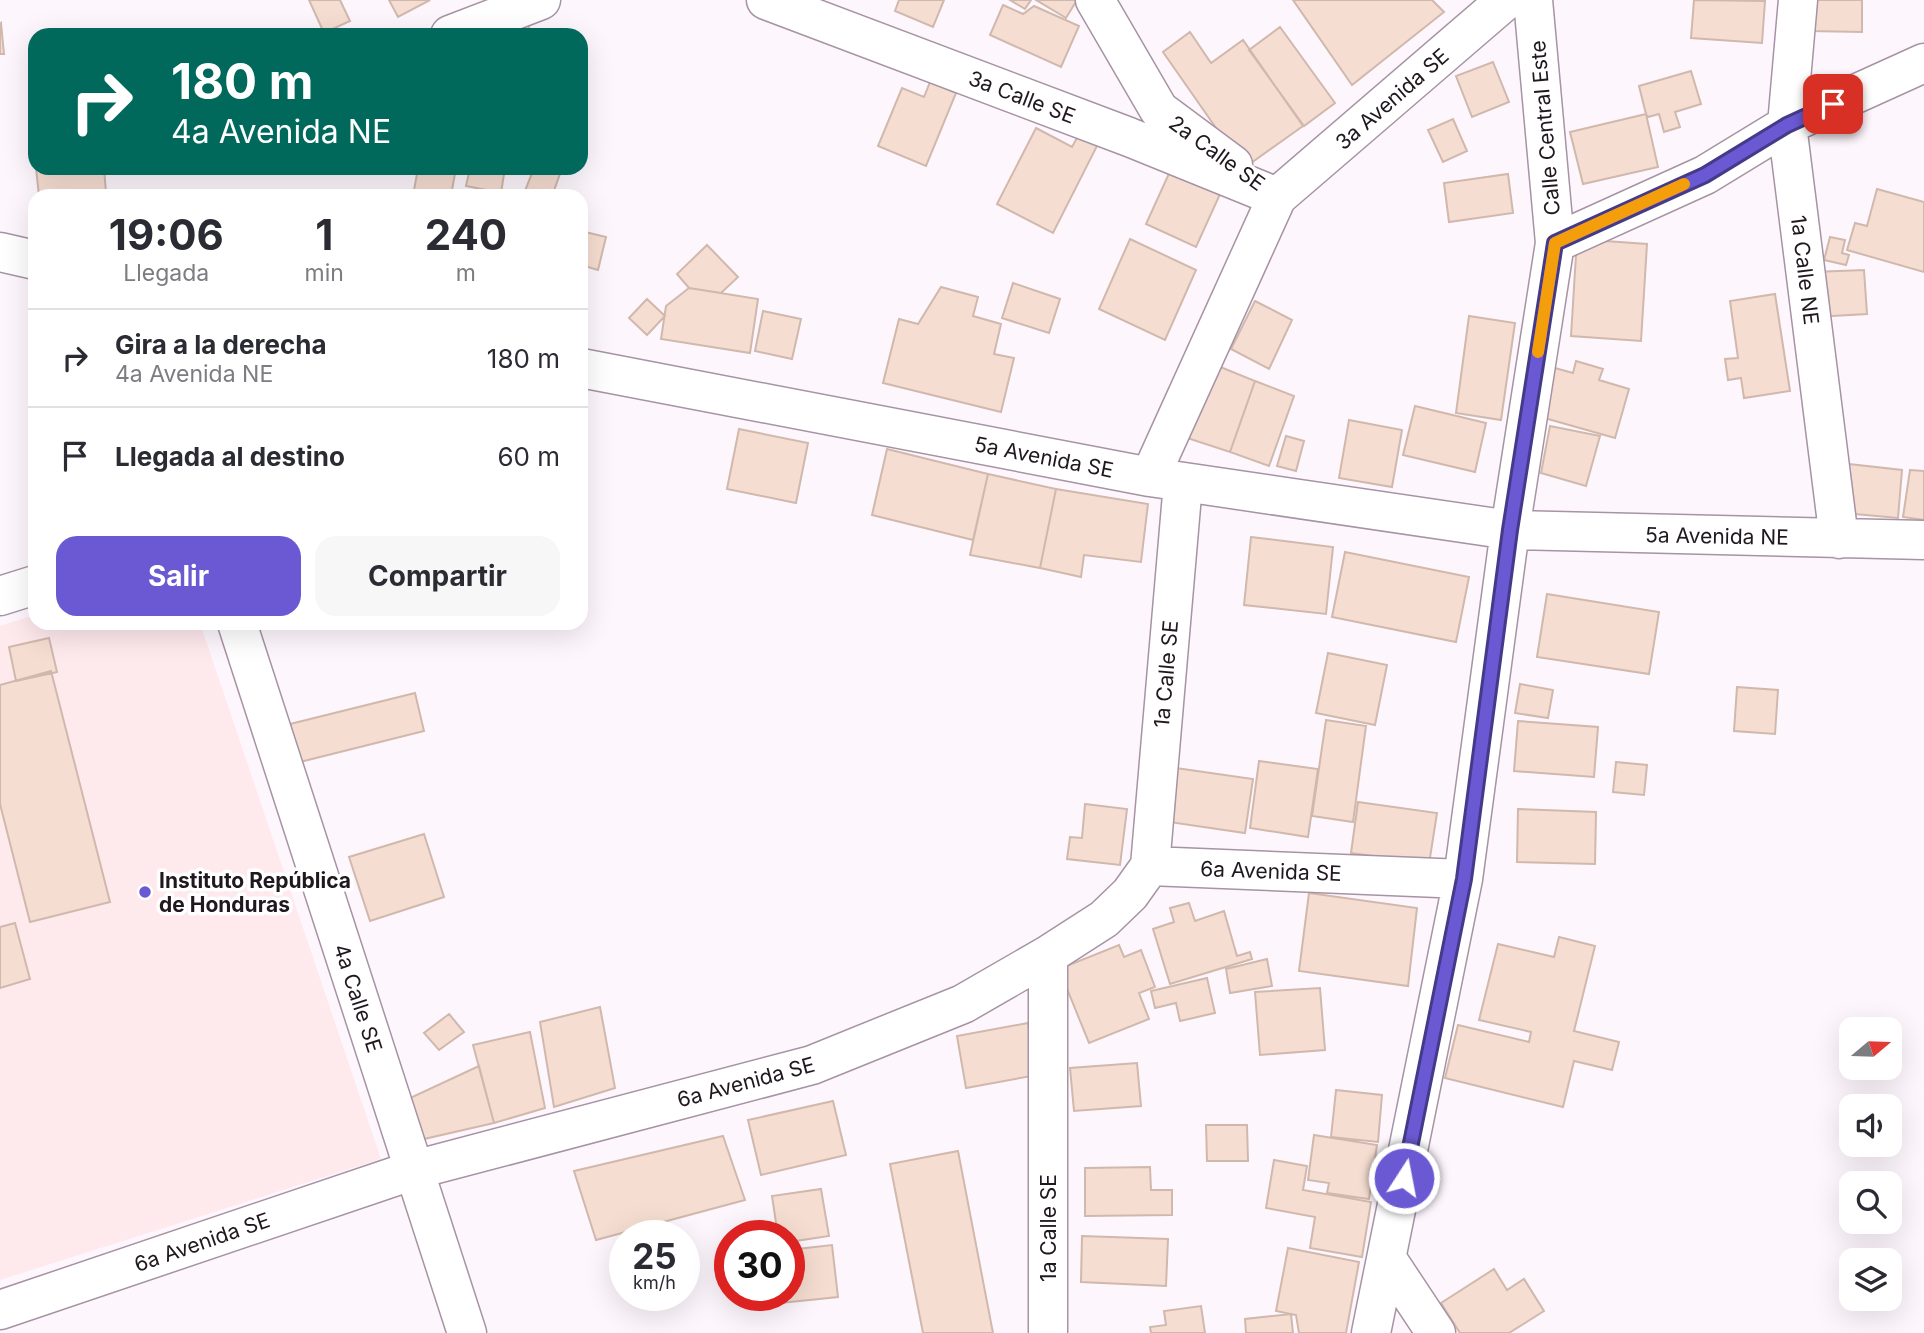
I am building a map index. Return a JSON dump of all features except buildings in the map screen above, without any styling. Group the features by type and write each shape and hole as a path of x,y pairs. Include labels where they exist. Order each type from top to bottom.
{"street":[{"path":"468,28 541,0"},
{"name":"3a Calle SE","path":"766,0 1129,137 1277,197"},
{"name":"2a Calle SE","path":"1095,0 1159,110 1277,197"},
{"name":"3a Avenida SE","path":"1277,197 1506,0"},
{"name":"Calle Central Este","path":"1371,1333 1464,879 1510,530 1555,243 1533,0"},
{"name":"1a Calle NE","path":"1798,0 1787,125 1839,539"},
{"path":"1555,243 1705,175 1787,125 1924,63"},
{"name":"1a Calle SE","path":"1150,866 1166,480 1277,197"},
{"path":"0,252 28,258"},
{"name":"5a Avenida SE","path":"588,369 1166,480 1510,530"},
{"name":"5a Avenida NE","path":"1510,530 1924,540"},
{"path":"0,596 28,587"},
{"name":"4a Calle SE","path":"239,630 467,1333"},
{"name":"6a Avenida SE","path":"0,1310 414,1170 812,1065 963,1004 1048,955 1104,919 1130,894 1150,866 1464,879"},
{"name":"1a Calle SE","path":"1048,955 1048,1333"},
{"path":"1387,1259 1436,1333"}],"shaded area":[{"name":"Instituto República de Honduras","path":"28,617 28,630 202,630 381,1159 0,1280 0,626"}],"slow traffic":[{"path":"1538,352 1555,243 1684,184"}],"place":[{"name":"Instituto República de Honduras","path":"145,892"}],"route":[{"path":"1404,1178 1464,879 1510,530 1555,243 1705,175 1787,125 1833,104"}]}
